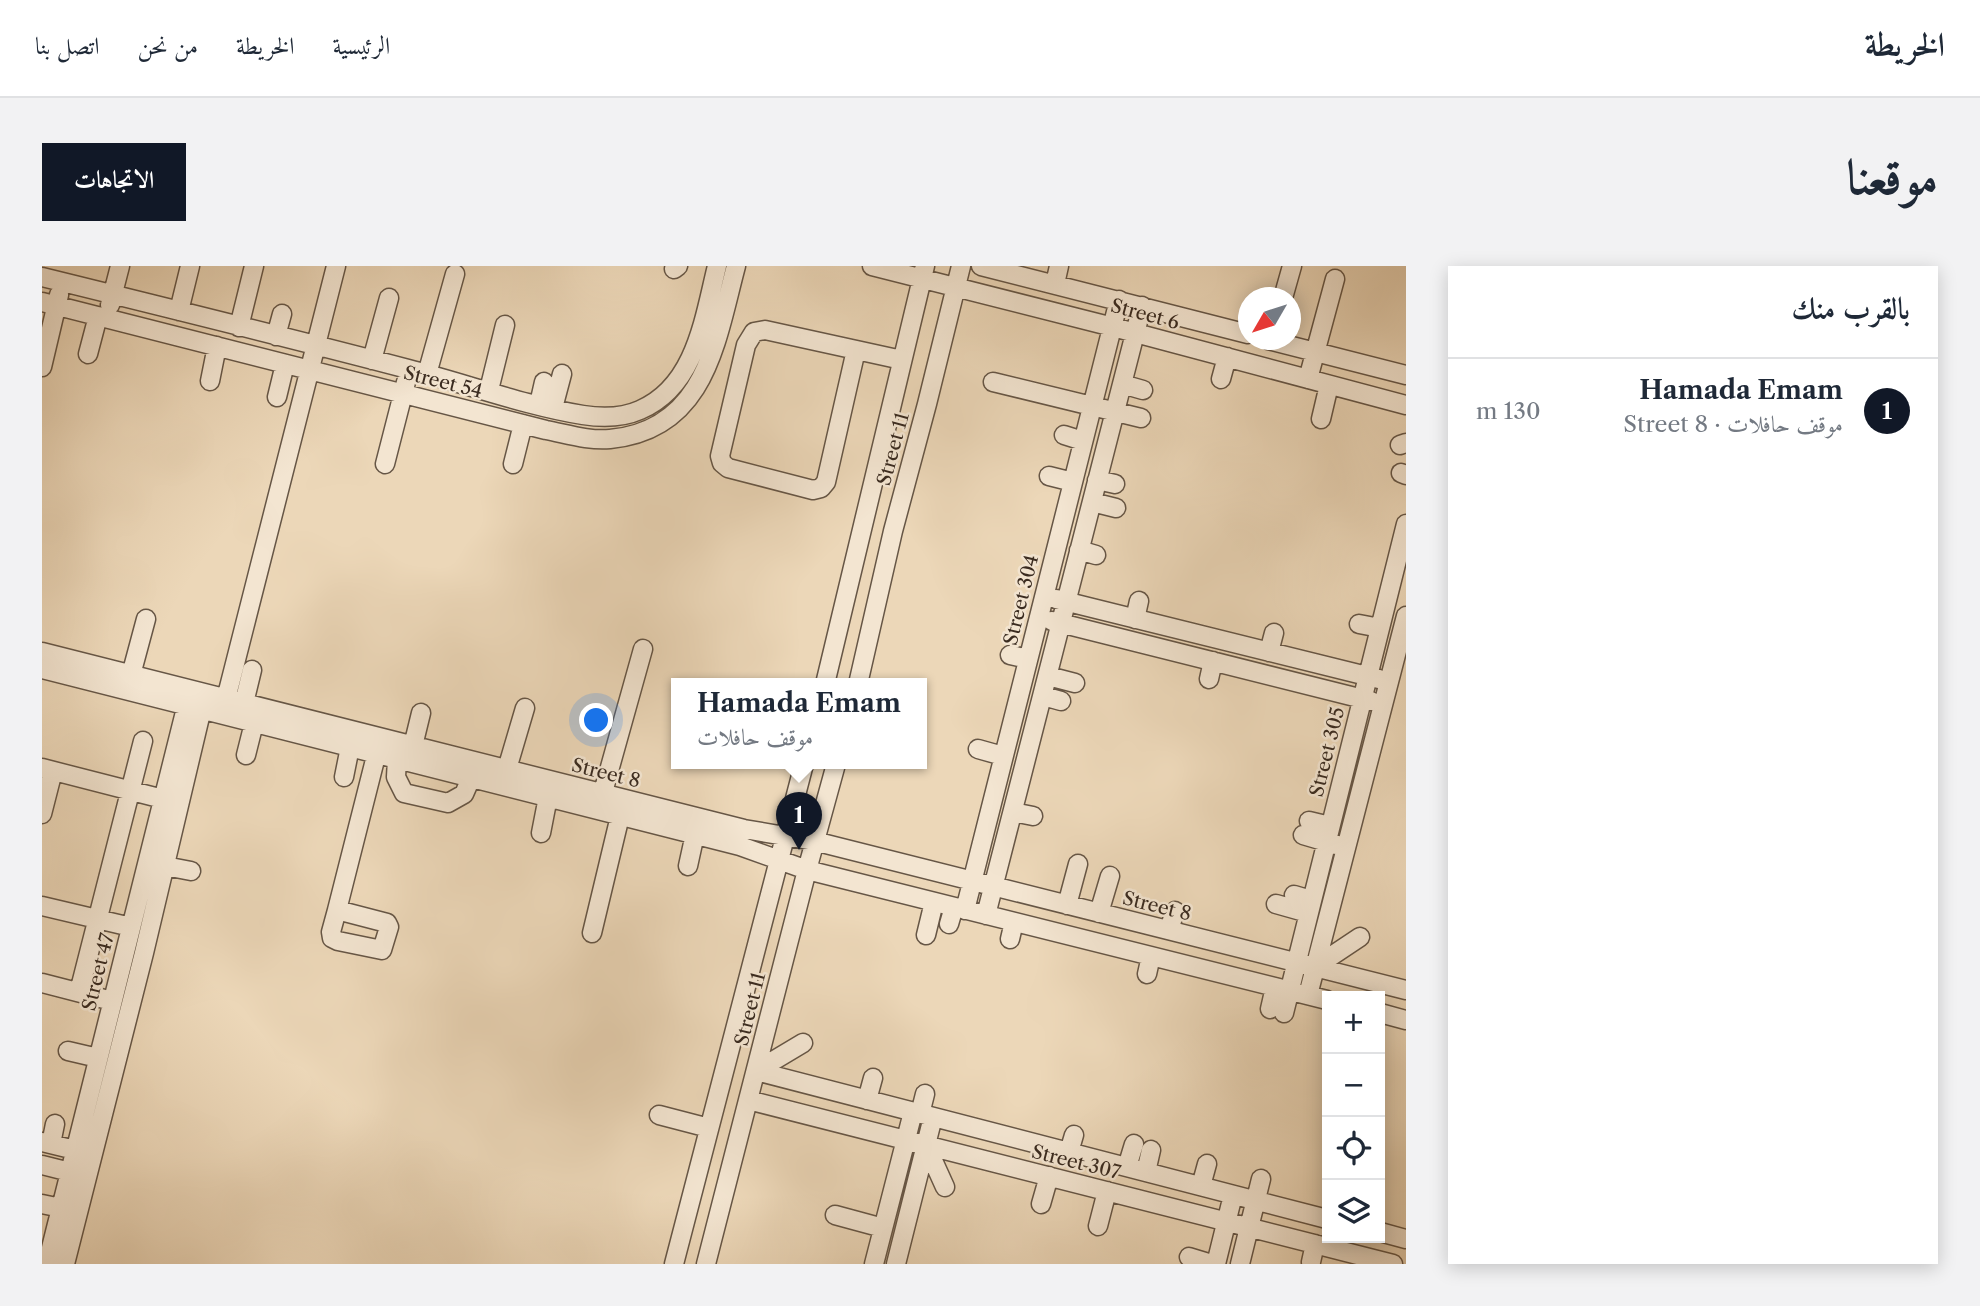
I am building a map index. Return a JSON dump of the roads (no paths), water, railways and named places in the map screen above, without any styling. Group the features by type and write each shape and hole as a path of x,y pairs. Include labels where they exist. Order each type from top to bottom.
{"street":[{"path":"88,354 113,295 120,266"},
{"path":"179,311 190,266"},
{"path":"239,327 254,266"},
{"path":"226,699 335,266"},
{"name":"Street 54","path":"42,277 546,406 600,417 621,416 640,411 659,400 673,387 693,354 717,266"},
{"name":"Street 54","path":"49,304 523,424 579,437 610,439 654,426 688,401 709,363 736,266"},
{"name":"Street 6","path":"872,266 923,272 956,287 1406,405"},
{"name":"Street 11","path":"859,678 893,531 961,266"},
{"name":"Street 6","path":"981,266 1238,331"},
{"path":"1055,284 1059,266"},
{"path":"1286,287 1292,266"},
{"name":"Street 11","path":"826,678 923,272"},
{"path":"427,374 455,274"},
{"path":"1308,379 1335,279"},
{"path":"42,367 49,304 63,282"},
{"path":"372,360 389,298"},
{"name":"Street 304","path":"956,914 972,881 983,805 1003,756 1044,596 1049,542 1073,481 1119,300"},
{"path":"986,915 1066,602 1088,553 1095,523 1092,502 1106,482 1111,457 1114,412 1142,306"},
{"path":"276,336 282,314"},
{"path":"489,390 505,325"},
{"path":"856,350 826,482 821,488 813,490 728,468 722,463 720,456 750,336 765,330 902,359"},
{"path":"210,381 217,346"},
{"path":"1301,348 1367,358 1406,375"},
{"path":"1221,379 1227,357"},
{"path":"277,397 285,364"},
{"path":"385,464 409,369"},
{"path":"546,406 562,374"},
{"path":"544,382 546,406"},
{"path":"993,383 1141,418"},
{"path":"1122,384 1143,390"},
{"path":"1321,419 1329,385"},
{"path":"513,464 523,424"},
{"path":"1064,435 1083,441"},
{"path":"1049,476 1073,481"},
{"path":"1092,502 1116,508"},
{"name":"Street 305","path":"1277,1011 1281,989 1295,962 1304,902 1328,834 1331,790 1362,698 1380,628 1384,578 1402,518"},
{"path":"1044,596 1135,619 1164,621 1367,677 1396,675"},
{"path":"1135,619 1139,601"},
{"path":"1308,995 1365,808 1383,704 1396,675 1406,616"},
{"path":"1039,618 1213,661 1273,684 1362,698 1383,704"},
{"path":"131,675 146,619"},
{"path":"1150,645 1164,621"},
{"path":"1359,624 1380,628"},
{"path":"1269,652 1274,633"},
{"path":"601,802 643,649"},
{"name":"Street 8","path":"42,652 131,675 254,723 350,747 413,746 507,769 601,802 621,816 740,846 807,870 934,902 956,914 986,915 1012,931 1149,965 1322,999"},
{"path":"1010,655 1028,659"},
{"path":"1209,679 1213,661"},
{"name":"Street 8","path":"42,669 196,700 226,699 244,703 378,746 397,759 471,778 548,797 601,802 814,841 1406,990"},
{"path":"244,703 252,670"},
{"path":"1048,676 1075,683"},
{"path":"1043,696 1061,701"},
{"name":"Street 47","path":"47,1264 163,799 196,700"},
{"name":"Street 47","path":"65,1264 165,866 196,700"},
{"path":"507,769 525,708"},
{"path":"413,746 421,713"},
{"path":"246,755 254,723"},
{"path":"79,992 143,741"},
{"path":"337,910 378,746"},
{"path":"344,777 350,747"},
{"path":"978,750 1003,756"},
{"path":"397,759 396,777 404,793 448,803 464,794 471,778"},
{"path":"42,814 48,769 163,799"},
{"name":"Street 11","path":"674,1264 803,769"},
{"name":"Street 11","path":"706,1264 835,769"},
{"path":"541,833 548,797"},
{"path":"1013,811 1033,816"},
{"path":"592,933 621,816"},
{"path":"1306,828 1354,841"},
{"path":"688,866 695,834"},
{"path":"1067,905 1078,864"},
{"path":"165,866 191,871"},
{"path":"1099,913 1110,876"},
{"path":"926,935 934,902"},
{"path":"1276,904 1304,902"},
{"path":"42,906 131,927"},
{"path":"1169,930 1175,911"},
{"path":"1315,967 1360,937"},
{"path":"42,983 113,1001"},
{"path":"1385,1014 1406,1020"},
{"path":"756,1071 803,1043"},
{"path":"68,1051 98,1058"},
{"name":"Street 307","path":"756,1071 922,1114 984,1121 1072,1144 1136,1169 1233,1195 1256,1200 1297,1202 1322,1216"},
{"path":"867,1100 873,1079"},
{"path":"896,1264 910,1242 926,1145 922,1114 925,1094"},
{"name":"Street 307","path":"748,1100 1249,1227 1313,1253 1393,1264"},
{"path":"874,1264 905,1140 922,1114"},
{"path":"659,1115 709,1128"},
{"path":"55,1124 46,1143 75,1150"},
{"path":"926,1145 946,1187"},
{"path":"1127,1196 1143,1147"},
{"path":"1201,1186 1207,1164"},
{"path":"42,1165 69,1172"},
{"path":"1041,1204 1049,1177"},
{"path":"1240,1264 1261,1180"},
{"path":"1098,1226 1107,1191"},
{"path":"1189,1257 1214,1264 1233,1195"},
{"path":"42,1204 61,1209"},
{"path":"835,1215 883,1228"},
{"path":"1385,1233 1406,1239"}],"place":[{"name":"Hamada Emam","path":"799,850"}]}
